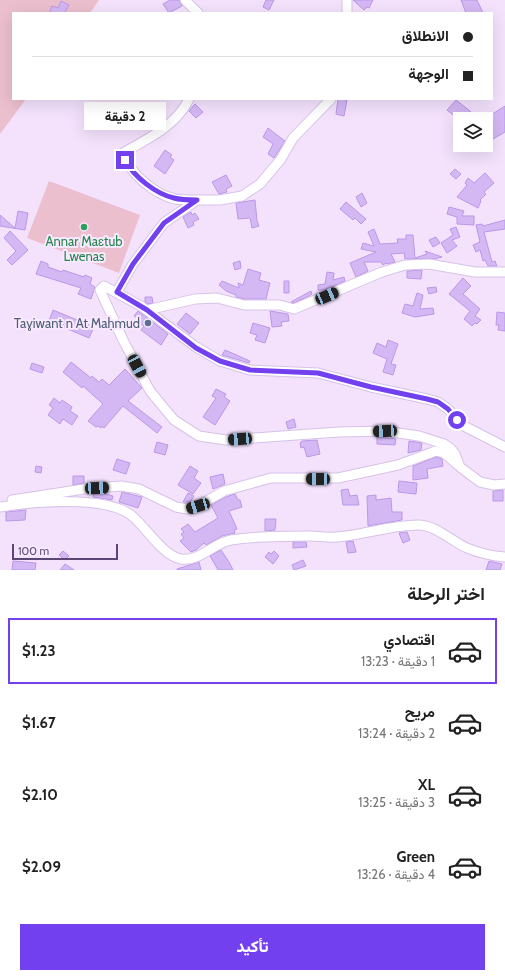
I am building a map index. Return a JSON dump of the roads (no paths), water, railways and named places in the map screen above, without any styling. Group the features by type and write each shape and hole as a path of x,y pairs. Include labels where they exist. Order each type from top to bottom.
{"street":[{"path":"185,0 197,12"},
{"path":"347,0 347,12"},
{"path":"188,100 185,107 165,129 123,153 129,168 140,179 155,189 174,198 197,200 220,200 242,196 260,184 281,159 292,138 330,100"},
{"path":"117,292 133,264 164,223 197,200"},
{"path":"147,310 196,299 217,298 244,305 280,305 294,309 382,272 405,265 430,264 476,272 505,272"},
{"path":"460,468 455,454 444,444 419,436 385,431 339,432 226,440 199,436 174,420 150,391 123,340 100,290 104,286 117,292 147,310 196,348 220,361 250,370 318,373 438,402 448,409 464,426 505,447"},
{"path":"0,503 27,497 84,489 121,486 139,489 176,507 187,509 198,506 224,491 267,479 318,479 350,476 398,465 436,451 444,452 460,468 480,482 494,485 505,484"},
{"path":"0,507 56,501 112,507 130,514 164,549 180,559 193,558 226,541 247,538 336,537 406,525 420,525 432,529 466,548 489,555 505,557"}],"place":[{"name":"Annar Maɛtub Lwenas","path":"84,227"},
{"name":"Taɣiwant n At Maḥmud","path":"148,323"}]}
